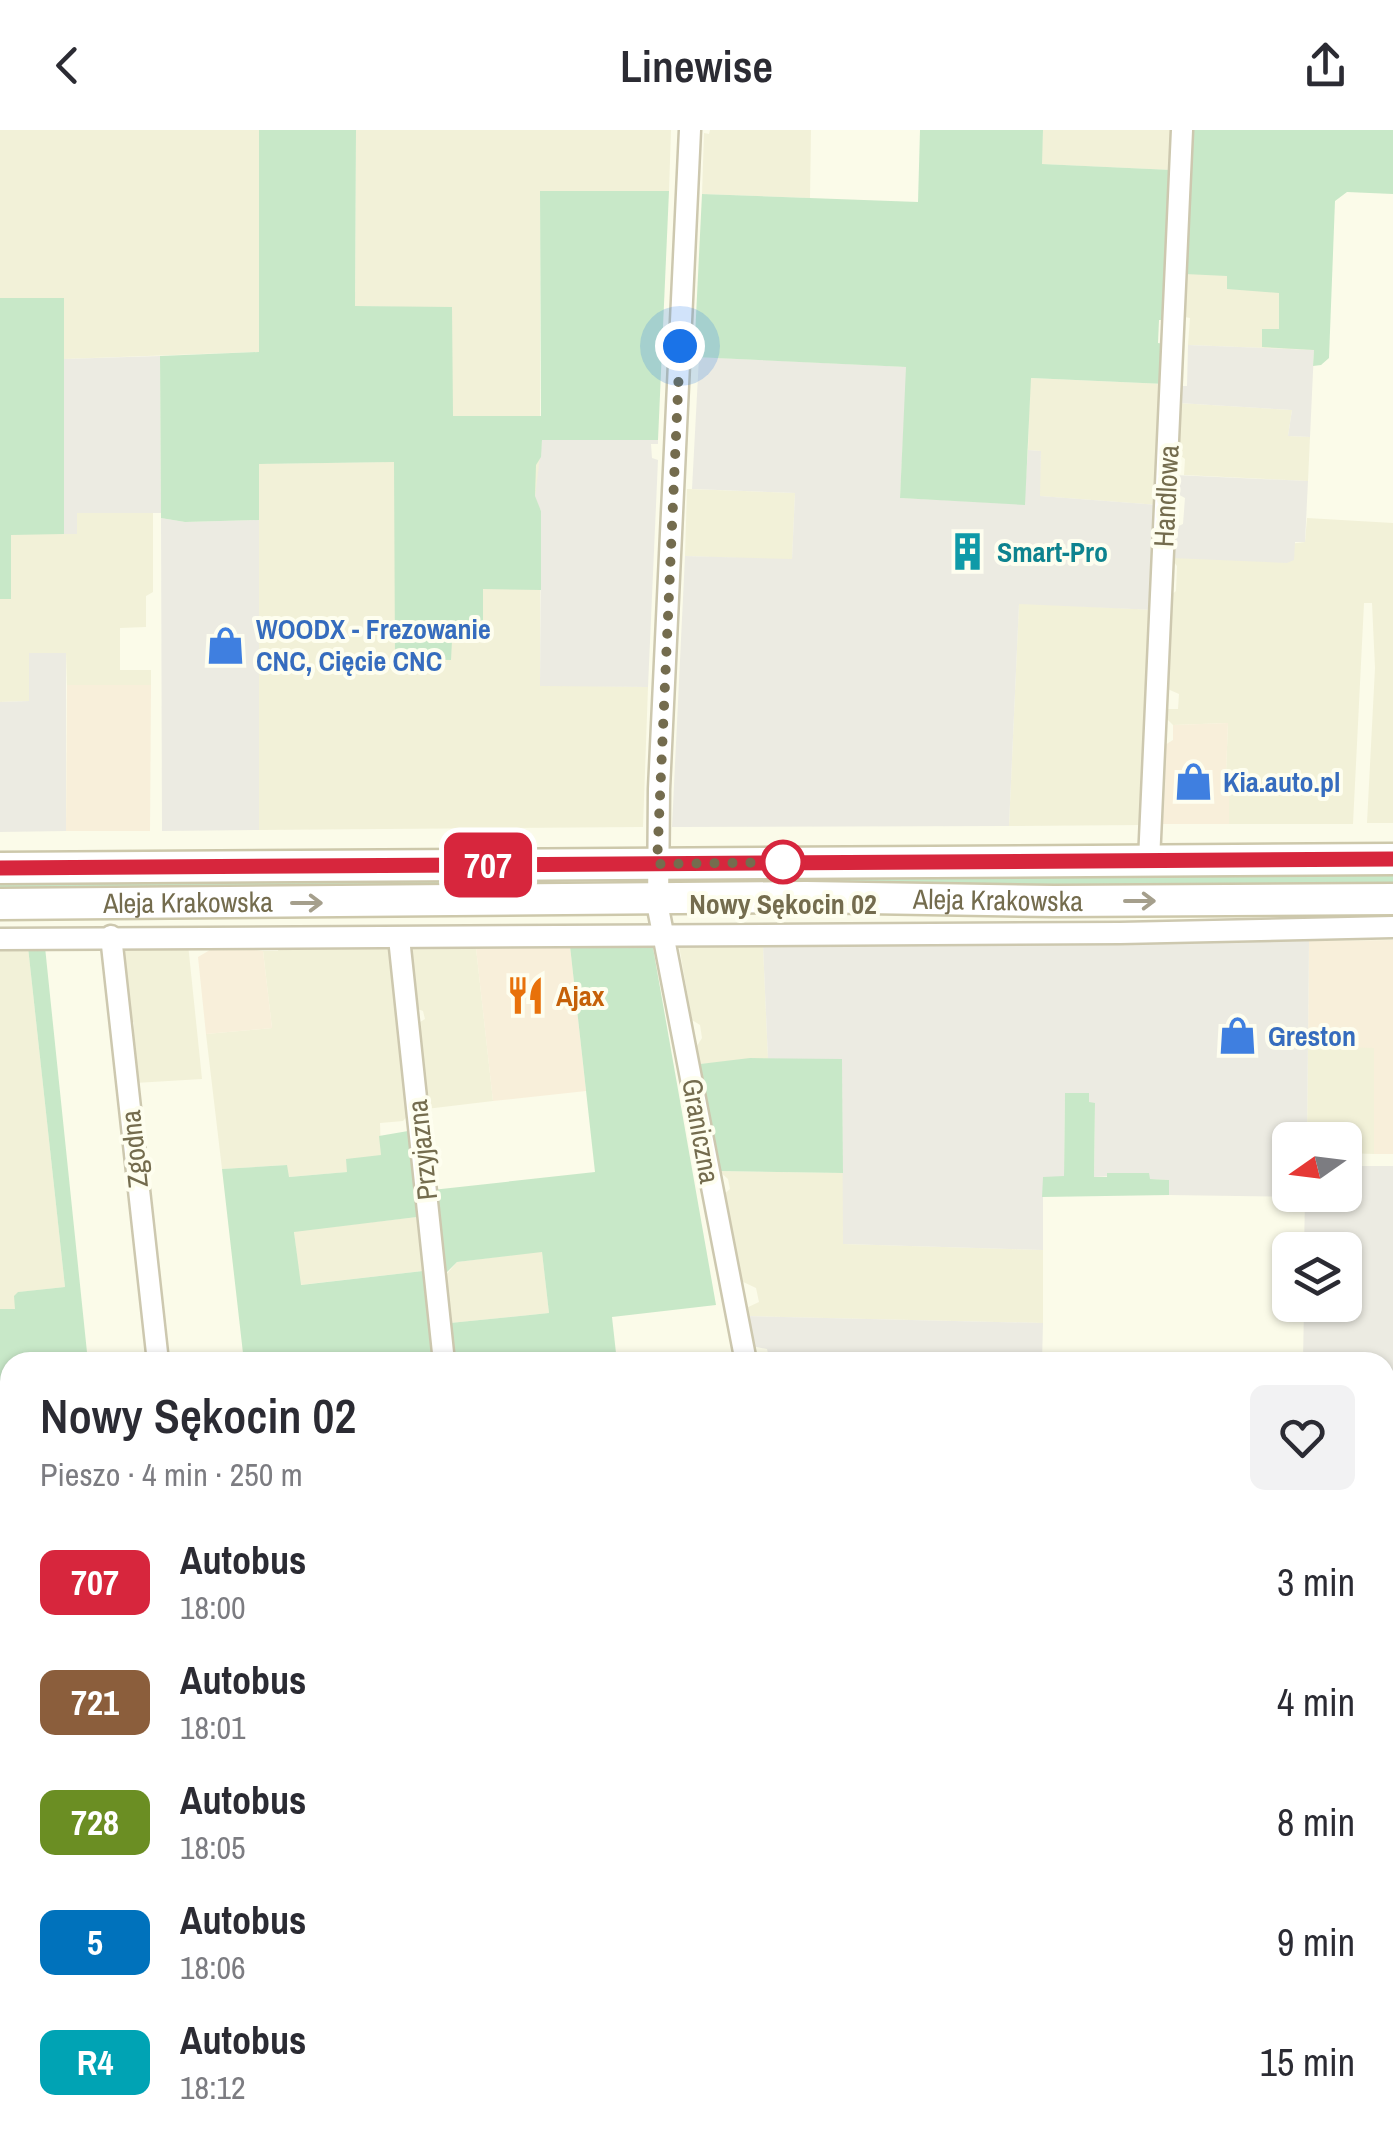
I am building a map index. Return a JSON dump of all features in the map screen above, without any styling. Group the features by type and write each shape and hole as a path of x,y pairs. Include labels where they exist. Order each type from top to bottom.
{"main road":[{"name":"Aleja Krakowska","path":"0,868 1393,859"},
{"name":"Aleja Krakowska","path":"0,904 806,897 1054,902 1393,899"}],"street":[{"name":"Graniczna","path":"690,130 658,899 744,1352"},
{"name":"Handlowa","path":"1149,861 1182,130"},
{"path":"190,903 192,937"},
{"path":"0,939 1120,933 1393,927"},
{"name":"Zgodna","path":"111,936 157,1352"},
{"name":"Przyjazna","path":"399,938 443,1352"}],"shaded area":[{"path":"0,130 259,130 259,352 64,359 64,298 0,298"},
{"path":"259,130 356,130 355,306 452,307 453,416 541,416 540,191 669,191 658,440 542,440 535,496 541,511 541,590 483,589 483,621 453,621 451,660 395,659 394,462 259,464 259,520 185,522 161,518 160,356 259,352"},
{"path":"356,130 671,130 669,191 540,192 540,685 648,687 643,827 259,830 259,464 452,461 452,308 355,306"},
{"path":"710,130 811,130 810,198 702,194 704,133 709,134"},
{"path":"920,130 1043,130 1042,164 1172,170 1167,320 1159,320 1158,343 1166,344 1165,384 1031,378 1025,505 900,498 906,367 694,357 702,194 918,202"},
{"path":"1043,130 1174,130 1172,170 1041,164"},
{"path":"1191,130 1393,130 1393,194 1347,192 1335,201 1329,358 1321,365 1313,366 1314,350 1262,347 1262,329 1279,329 1279,293 1227,289 1227,276 1185,274"},
{"path":"1324,169 1314,350 1188,345 1190,318 1185,317 1185,274"},
{"path":"0,298 64,298 64,534 11,535 11,599 0,599"},
{"path":"1188,345 1314,350 1310,437 1288,436 1292,410 1178,403 1178,386 1187,386"},
{"path":"160,356 161,513 77,513 77,534 64,534 64,359"},
{"path":"699,357 907,367 900,498 1024,504 1028,450 1041,451 1040,496 1159,505 1155,610 1019,604 1009,826 672,827 685,556 792,559 795,493 692,489"},
{"path":"1030,378 1165,384 1163,428 1157,431 1156,447 1162,450 1159,505 1039,496 1041,451 1028,450"},
{"path":"1178,403 1292,410 1288,436 1310,437 1308,481 1184,475 1185,459 1177,453"},
{"path":"542,440 658,440 658,444 651,444 652,458 658,460 648,687 540,686 541,511 535,497"},
{"path":"1175,475 1308,481 1305,542 1295,542 1294,560 1287,563 1171,558 1172,529 1183,524 1185,498 1174,492"},
{"path":"687,489 795,493 792,560 685,556"},
{"path":"77,513 153,513 153,592 146,596 146,627 120,628 120,670 151,670 151,685 67,685 66,653 30,653 29,701 0,702 0,599 11,599 11,534 77,533"},
{"path":"161,518 185,522 259,520 259,830 162,831"},
{"path":"1307,518 1393,523 1393,823 1367,823 1375,668 1372,603 1364,603 1353,824 1229,824 1228,723 1173,725 1165,717 1166,709 1178,709 1179,694 1163,687 1168,597 1176,591 1177,566 1171,558 1305,542"},
{"path":"1019,603 1155,610 1151,685 1145,687 1144,704 1149,707 1143,825 1009,826"},
{"path":"29,653 66,653 66,831 0,832 0,702 29,701"},
{"path":"67,685 151,685 150,831 66,831"},
{"path":"1228,723 1229,824 1156,824 1160,748 1173,740 1173,725"},
{"path":"1393,870 1393,884 745,887 745,879 719,879 720,873"},
{"path":"0,878 478,879 414,886 0,891"},
{"path":"1393,940 1393,1154 1374,1154 1374,1048 1308,1046 1309,941"},
{"path":"1309,941 1307,1122 1272,1122 1272,1197 1169,1195 1169,1180 1149,1179 1149,1174 1094,1177 1095,1103 1088,1103 1088,1093 1065,1093 1064,1177 1043,1177 1043,1250 843,1244 842,1060 768,1059 763,946"},
{"path":"454,942 455,949 476,948 493,1101 426,1109 417,1024 425,1019 423,1011 415,1008 409,948 416,943"},
{"path":"652,942 716,1305 612,1317 616,1352 454,1352 450,1323 549,1313 542,1252 457,1262 442,1277 432,1190 595,1172 570,946"},
{"path":"120,944 188,944 202,1079 135,1083 130,1042 134,1023 127,1012"},
{"path":"280,944 391,944 409,1114 403,1121 380,1123 381,1156 348,1172 288,1177 286,1165 222,1169 206,1034 272,1028 263,951 278,951"},
{"path":"248,945 263,951 272,1028 206,1034 198,957 215,947"},
{"path":"570,946 586,1091 493,1101 476,948"},
{"path":"679,946 763,946 768,1059 700,1064 700,1025 692,1020"},
{"path":"0,947 28,947 65,1287 19,1292 15,1309 7,1310 0,1309"},
{"path":"28,947 45,947 87,1352 0,1352 0,1309 15,1309 14,1296 18,1292 65,1287"},
{"path":"1308,1046 1374,1047 1374,1154 1362,1154 1362,1122 1307,1122"},
{"path":"750,1058 842,1059 843,1173 719,1171 700,1064"},
{"path":"1065,1093 1089,1093 1089,1102 1095,1103 1094,1177 1107,1177 1107,1173 1149,1173 1150,1179 1169,1180 1169,1195 1042,1197 1043,1177 1064,1176"},
{"path":"408,1131 417,1217 294,1232 301,1285 423,1271 432,1352 243,1352 222,1169 287,1165 289,1177 347,1172 346,1159 381,1155 379,1136"},
{"path":"1362,1166 1393,1166 1393,1352 1303,1352 1304,1322 1362,1322 1362,1232 1304,1232 1305,1212 1362,1212"},
{"path":"719,1171 843,1173 843,1244 1043,1250 1043,1323 746,1316 744,1309 759,1302 756,1288 739,1280 723,1195 730,1189 728,1179"},
{"path":"417,1217 423,1271 300,1285 294,1231"},
{"path":"542,1251 549,1313 450,1323 445,1276 457,1262"},
{"path":"746,1316 1043,1323 1042,1352 768,1352 752,1346"}],"bus line":[{"name":"707","path":"0,868 1393,859"}],"place":[{"name":"Smart-Pro","path":"967,552"},
{"name":"WOODX - Frezowanie CNC, Cięcie CNC","path":"226,645"},
{"name":"Kia.auto.pl","path":"1193,782"},
{"name":"Nowy Sękocin 02","path":"783,862"},
{"name":"Ajax","path":"526,996"},
{"name":"Greston","path":"1238,1036"}],"route":[{"path":"680,346 657,864 793,862 783,862"}]}
